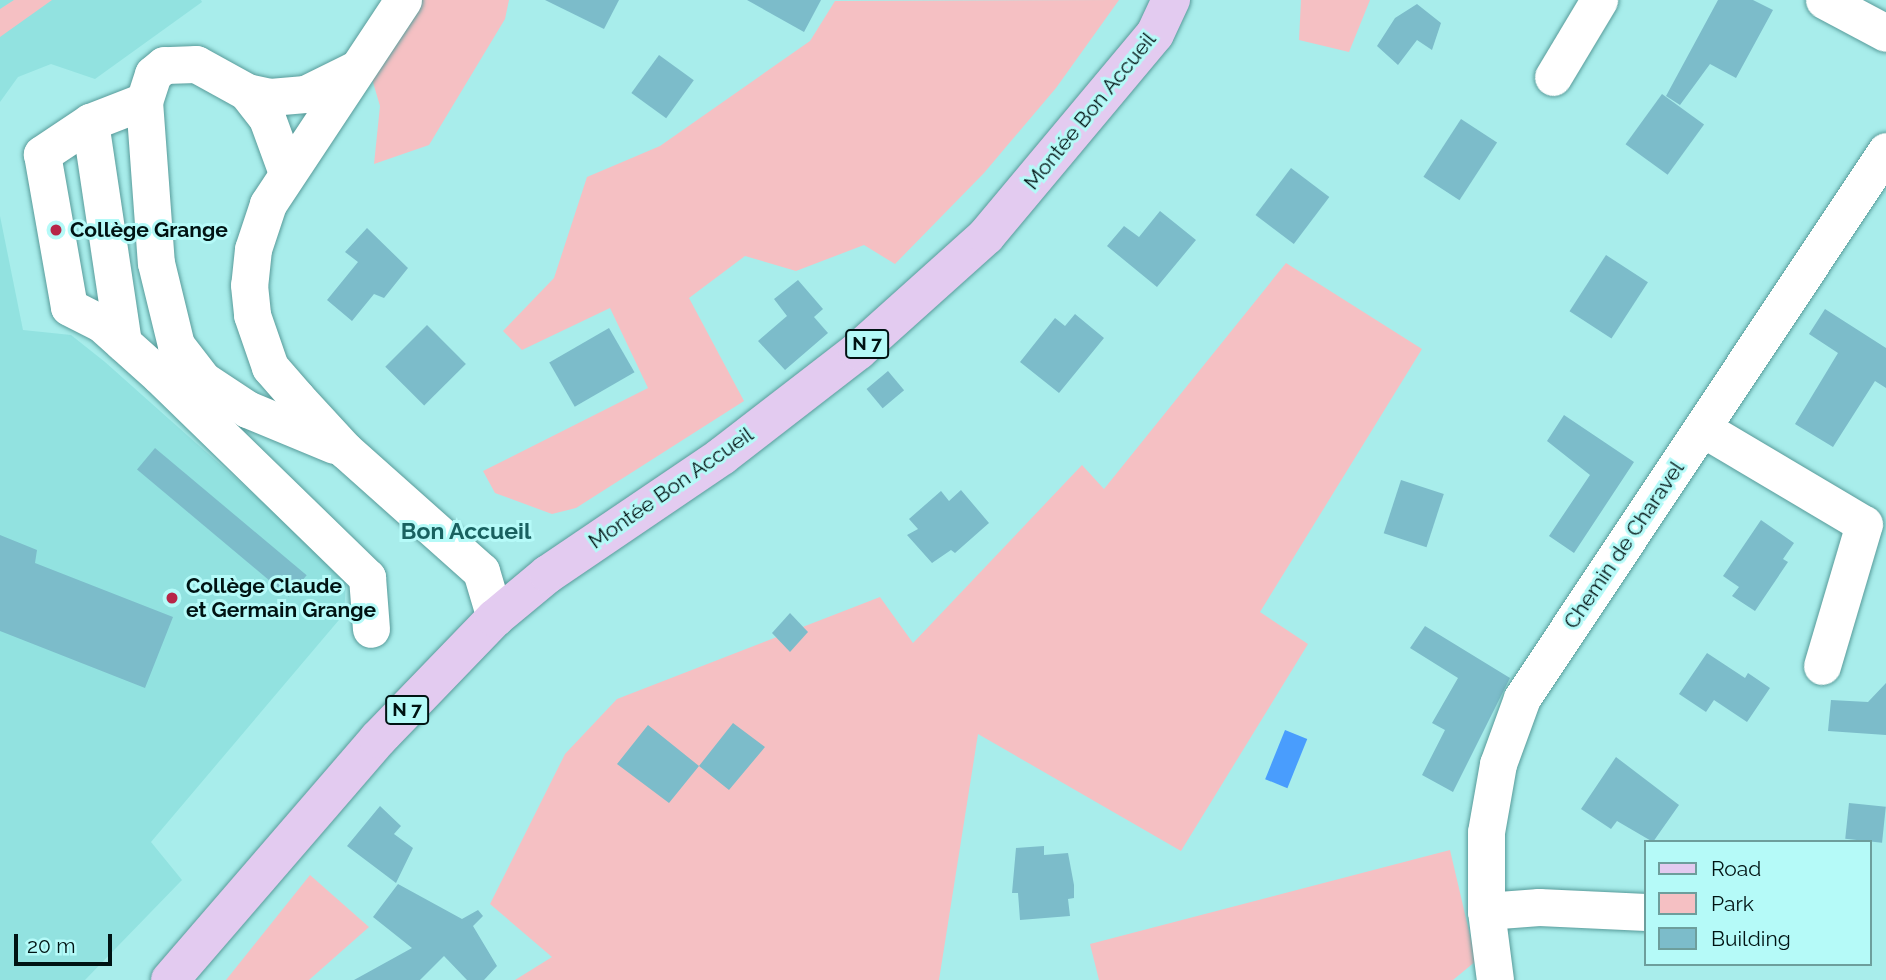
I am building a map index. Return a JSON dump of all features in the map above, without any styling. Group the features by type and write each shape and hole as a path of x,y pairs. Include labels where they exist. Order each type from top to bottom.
{"main road":[{"name":"Montée Bon Accueil","path":"170,980 378,739 495,618 548,574 722,456 894,322 939,281 1055,158 1156,34 1171,0"}],"street":[{"path":"403,0 363,65 287,173 259,225 249,285 251,315 270,367 345,450 481,571 495,618"},
{"path":"1552,77 1599,0"},
{"path":"1824,0 1886,33"},
{"path":"345,450 247,409 203,380 176,345 156,263 144,102 153,74 164,65 181,63 210,69 247,92 270,97 305,94 363,65"},
{"path":"247,92 267,118 287,173"},
{"path":"144,102 80,129 42,154 69,307 112,333 367,577 371,629"},
{"path":"80,129 112,333"},
{"name":"Chemin de Charavel","path":"1495,980 1486,911 1490,800 1513,718 1886,151"},
{"path":"1702,428 1864,524 1822,666"},
{"path":"1486,911 1539,907 1644,912"}],"shaded area":[{"path":"0,0 202,2 95,79 51,64 18,77 0,102"},
{"name":"Collège Claude et Germain Grange","path":"0,216 23,330 71,335 105,362 325,558 346,582 344,614 151,842 182,880 85,980 0,980"}],"green space":[{"path":"14,0 52,0 0,37 0,9"},
{"path":"419,0 509,0 505,19 429,145 374,164 380,106 372,79"},
{"path":"1119,0 1056,88 984,173 895,264 864,245 796,271 745,256 689,298 744,401 576,508 552,514 495,493 483,471 648,388 610,308 522,350 503,331 554,278 587,177 660,146 810,41 835,1"},
{"path":"1301,0 1370,0 1349,52 1299,40"},
{"path":"1286,263 1422,349 1260,612 1308,644 1181,851 978,734 939,980 515,980 552,957 490,904 565,754 617,699 880,597 913,643 1082,465 1104,489"},
{"path":"1450,850 1476,961 1453,980 1099,980 1090,944"},
{"path":"310,875 369,927 309,980 226,980"}],"water":[{"path":"1285,730 1307,739 1287,788 1265,779"}],"building":[{"path":"545,0 619,0 604,29"},
{"path":"747,0 821,0 804,32"},
{"path":"1718,0 1753,0 1773,10 1736,78 1710,64 1680,105 1666,96"},
{"path":"1417,4 1441,23 1432,50 1417,40 1398,65 1377,46 1395,18"},
{"path":"659,55 694,80 666,118 631,93"},
{"path":"1662,94 1704,125 1668,175 1626,144"},
{"path":"1461,119 1497,142 1459,200 1423,177"},
{"path":"1291,168 1329,197 1294,244 1255,215"},
{"path":"1160,211 1196,240 1157,287 1107,246 1124,226 1139,237"},
{"path":"367,228 408,268 384,298 374,294 352,321 327,300 358,262 345,252"},
{"path":"1606,255 1648,282 1611,338 1570,311"},
{"path":"798,280 823,309 814,317 828,333 785,370 758,341 787,316 774,299"},
{"path":"1825,309 1886,348 1886,388 1875,381 1833,447 1795,424 1838,353 1809,334"},
{"path":"1075,314 1104,338 1059,393 1020,362 1055,318 1065,326"},
{"path":"427,325 466,364 424,406 385,367"},
{"path":"609,328 634,372 575,407 549,362"},
{"path":"888,371 904,390 883,408 867,389"},
{"path":"1564,415 1634,462 1574,553 1549,536 1590,475 1547,441"},
{"path":"155,448 307,575 289,597 137,469"},
{"path":"1401,480 1444,494 1426,547 1384,533"},
{"path":"961,490 989,523 955,553 951,550 932,563 907,535 918,529 909,519 941,491 949,501"},
{"path":"1761,520 1794,543 1783,559 1788,562 1755,611 1732,596 1739,587 1723,576"},
{"path":"0,535 37,550 35,563 173,617 145,688 0,631"},
{"path":"790,613 808,632 790,652 772,633"},
{"path":"1425,626 1510,678 1453,792 1422,775 1445,730 1432,723 1458,678 1410,648"},
{"path":"1707,653 1745,678 1748,673 1770,688 1747,722 1714,700 1706,712 1679,694"},
{"path":"1886,683 1886,735 1828,731 1831,700 1868,702"},
{"path":"733,723 765,747 729,790 699,766"},
{"path":"648,725 699,766 669,803 617,764"},
{"path":"1616,757 1679,805 1654,840 1650,840 1617,821 1611,829 1581,809"},
{"path":"1849,803 1886,807 1882,843 1845,839"},
{"path":"380,806 401,826 394,834 413,848 396,883 347,846"},
{"path":"1044,846 1044,855 1068,853 1074,885 1074,898 1068,899 1070,916 1020,920 1018,893 1012,893 1016,848"},
{"path":"398,884 462,919 478,910 483,916 473,926 497,966 484,980 467,980 444,956 420,980 354,980 412,948 373,917"}],"place":[{"name":"Collège Grange","path":"56,230"},
{"name":"Collège Claude et Germain Grange","path":"172,598"}],"district":[{"name":"Bon Accueil","path":"466,531"}]}
